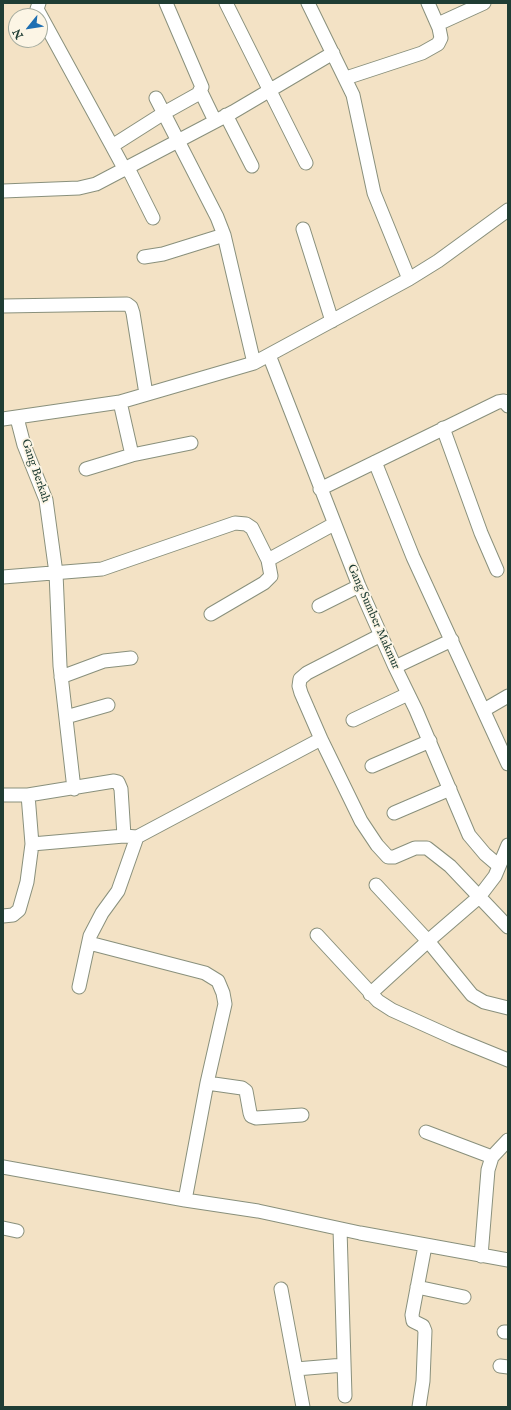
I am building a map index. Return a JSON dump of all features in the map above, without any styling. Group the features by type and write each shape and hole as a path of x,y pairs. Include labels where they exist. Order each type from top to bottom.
{"street":[{"path":"38,3 37,9 153,218"},
{"path":"112,146 164,112 198,94 202,87 166,3"},
{"path":"226,3 306,163"},
{"path":"308,3 353,95 374,192 409,279"},
{"path":"346,78 422,53 438,44 441,38 438,24 428,3"},
{"path":"438,24 484,3"},
{"path":"3,191 96,184 221,118 333,53"},
{"path":"200,90 221,118 252,166"},
{"path":"156,98 217,217 224,235 254,363"},
{"path":"3,419 120,402 254,363 409,279 438,261 508,210"},
{"path":"303,229 332,321"},
{"path":"144,257 163,254 224,235"},
{"path":"3,306 127,304 131,307 133,313 146,394"},
{"name":"Gang Sumber Makmur","path":"269,355 359,586 430,741 469,835 485,854 499,866"},
{"path":"320,489 498,402 504,401 508,406"},
{"path":"120,402 132,455"},
{"name":"Gang Berkah","path":"17,418 26,451 40,480 46,500 56,573 61,677 74,789"},
{"path":"443,428 481,533 497,570"},
{"path":"86,469 132,455 191,443"},
{"path":"375,462 410,550 508,764"},
{"path":"3,577 56,573 113,566 235,523 246,524 252,528 268,560 271,576 264,584 211,614"},
{"path":"268,560 334,524"},
{"path":"319,606 359,586"},
{"path":"381,635 307,673 300,679 300,693 320,739 361,821 377,845 388,857 394,857 420,847 427,848 450,866 508,927"},
{"path":"395,667 452,640"},
{"path":"61,677 104,661 131,658"},
{"path":"353,720 408,694"},
{"path":"484,710 508,696"},
{"path":"66,717 108,705"},
{"path":"32,844 124,836 138,837 320,739"},
{"path":"372,766 430,741"},
{"path":"3,795 28,795 74,789 114,781 118,782 121,789 124,836"},
{"path":"394,813 450,789"},
{"path":"3,916 13,915 19,910 27,882 32,844 28,795"},
{"path":"79,987 90,936 99,919 118,891 138,837"},
{"path":"370,994 479,897 495,876 508,845"},
{"path":"376,885 428,941 472,995 484,1002 507,1006"},
{"path":"317,936 370,994 392,1010 508,1060"},
{"path":"89,943 205,973 218,981 223,993 225,1004 207,1083 185,1200"},
{"path":"207,1083 242,1088 246,1091 251,1116 256,1118 302,1115"},
{"path":"426,1132 492,1157"},
{"path":"481,1256 488,1170 492,1157 508,1140"},
{"path":"3,1167 185,1200 258,1211 425,1246 508,1260"},
{"path":"3,1228 17,1231"},
{"path":"340,1229 345,1396"},
{"path":"419,1407 425,1346 423,1326 413,1320 412,1315 425,1246"},
{"path":"417,1287 464,1297"},
{"path":"281,1289 303,1407"},
{"path":"296,1369 344,1365"}]}
